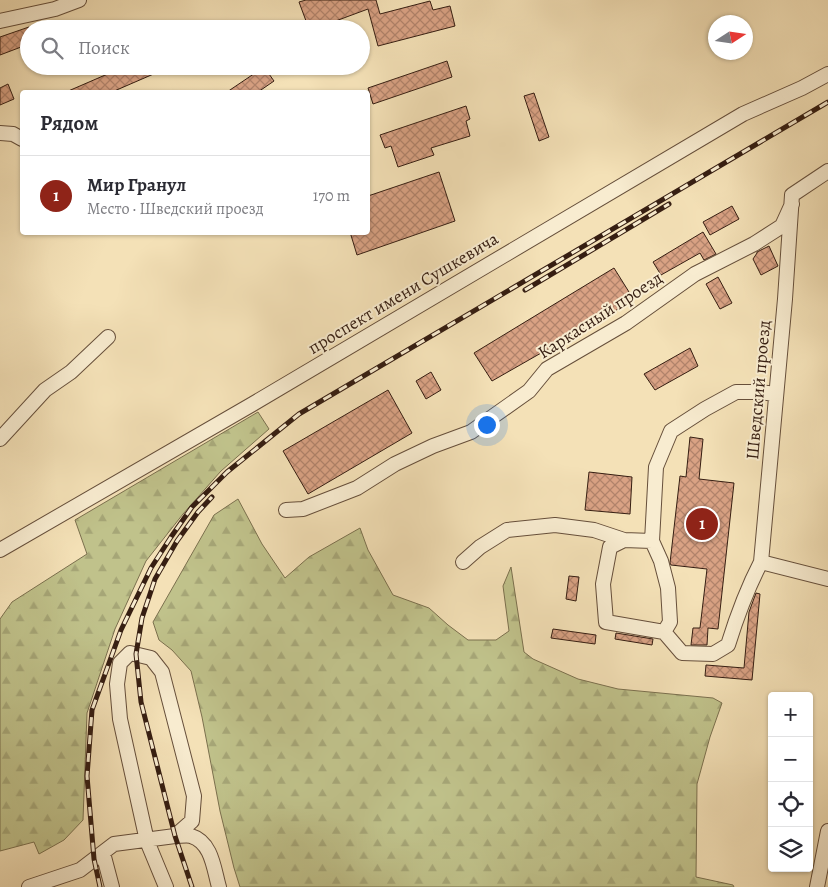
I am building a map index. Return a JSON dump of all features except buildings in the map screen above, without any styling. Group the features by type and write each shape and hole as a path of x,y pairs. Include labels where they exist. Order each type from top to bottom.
{"street":[{"path":"0,21 55,9 79,0"},
{"name":"проспект имени Сушкевича","path":"0,550 251,405 743,114 802,88 828,74"},
{"path":"0,133 13,134 20,138"},
{"path":"792,204 792,195 828,171"},
{"name":"Шведский проезд","path":"761,562 792,204"},
{"name":"Каркасный проезд","path":"286,510 303,509 356,488 395,464 433,446 471,432 529,391 547,369 626,323 695,274 754,244 782,226 792,204"},
{"path":"0,439 45,390 71,372 108,337"},
{"path":"664,632 670,622 668,588 652,541 656,467 671,431 736,392 776,394"},
{"path":"463,562 480,547 507,530 555,525 594,530 624,540 652,541"},
{"path":"624,540 610,547 603,584 606,622 664,632 682,653 712,654 728,645 749,584 761,562 828,579"},
{"path":"166,887 147,841 120,719 117,684 120,663 130,653 151,658 162,672 194,796 192,821 175,836"},
{"path":"817,887 828,831"},
{"path":"29,887 80,870 114,844 175,836 191,836 204,844 211,858 219,887"},
{"path":"103,853 112,887"}],"green space":[{"path":"258,412 269,429 221,471 183,514 146,561 115,629 87,713 83,820 64,840 39,854 34,842 0,851 0,619 12,602 87,554 75,520"},
{"path":"238,499 262,544 285,578 309,557 360,528 368,550 393,595 429,608 468,640 496,640 509,631 503,586 511,567 524,652 533,659 578,679 618,689 713,698 722,703 697,784 696,877 733,885 734,887 240,887 220,811 191,671 172,650 159,640 153,622 214,515"}],"railway":[{"path":"100,887 94,859 87,776 92,710 121,630 151,568 192,507 227,472 299,414 828,102"},
{"path":"525,290 669,204"},
{"path":"192,887 175,836 141,702 136,654 142,618 155,579 177,541 198,512 212,497"}],"place":[{"name":"Мир Гранул","path":"702,524"}]}
